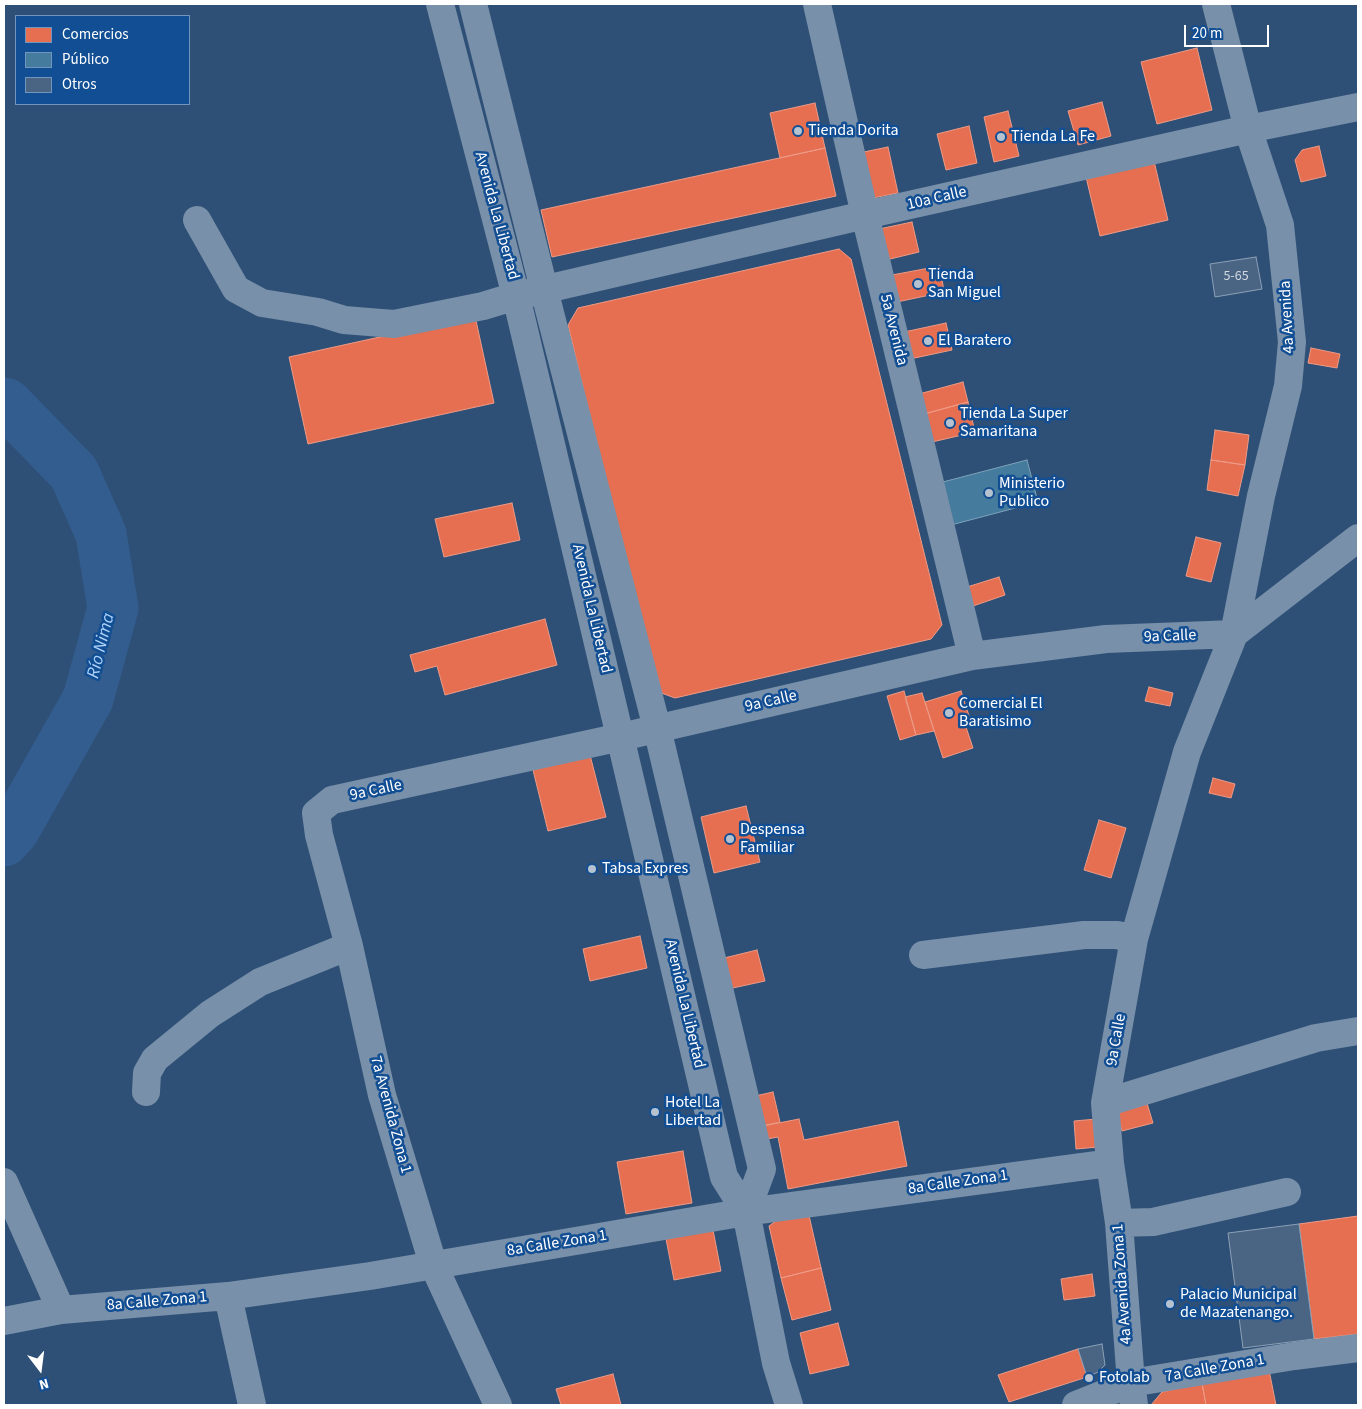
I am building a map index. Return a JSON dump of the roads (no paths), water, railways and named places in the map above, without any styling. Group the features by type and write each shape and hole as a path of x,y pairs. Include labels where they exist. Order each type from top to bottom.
{"street":[{"name":"Avenida La Libertad","path":"440,4 516,296 724,1177 746,1212 776,1364 789,1405"},
{"name":"Avenida La Libertad","path":"473,4 657,728 762,1169 746,1212"},
{"name":"5a Avenida","path":"817,4 865,215 972,656"},
{"name":"4a Avenida","path":"1216,4 1248,129 1280,225 1292,342 1288,386 1261,496 1234,634"},
{"name":"10a Calle","path":"197,220 236,289 262,303 318,312 344,320 394,324 483,306 516,296 865,215 1248,129 1358,107"},
{"path":"1234,634 1358,538"},
{"name":"9a Calle","path":"316,813 332,800 621,737 972,656 1106,640 1234,634 1187,752 1134,939 1106,1103 1110,1163"},
{"name":"7a Avenida Zona 1","path":"316,813 319,835 349,946 382,1095 433,1264 498,1405"},
{"path":"923,955 1084,935 1117,935 1134,939"},
{"path":"146,1092 147,1073 155,1059 210,1014 260,982 349,946"},
{"path":"1106,1103 1316,1038 1358,1031"},
{"name":"8a Calle Zona 1","path":"4,1321 61,1310 228,1296 370,1276 746,1212 1110,1163"},
{"name":"4a Avenida Zona 1","path":"1110,1163 1119,1223 1132,1394"},
{"path":"4,1182 61,1310"},
{"path":"1119,1223 1152,1222 1287,1192"},
{"path":"228,1296 252,1405"},
{"name":"7a Calle Zona 1","path":"1076,1405 1132,1394 1294,1356 1358,1348"}],"waterway":[{"name":"Río Nima","path":"4,403 74,473 101,534 113,608 88,699 14,830 4,841"}],"place":[{"name":"Tienda Dorita","path":"798,131"},
{"name":"Tienda La Fe","path":"1001,137"},
{"name":"Tienda San Miguel","path":"918,284"},
{"name":"El Baratero","path":"928,341"},
{"name":"Tienda La Super Samaritana","path":"950,423"},
{"name":"Ministerio Publico","path":"989,493"},
{"name":"Comercial El Baratisimo","path":"949,713"},
{"name":"Despensa Familiar","path":"730,839"},
{"name":"Tabsa Expres","path":"592,869"},
{"name":"Hotel La Libertad","path":"655,1112"},
{"name":"Palacio Municipal de Mazatenango.","path":"1170,1304"},
{"name":"Fotolab","path":"1089,1378"}]}
